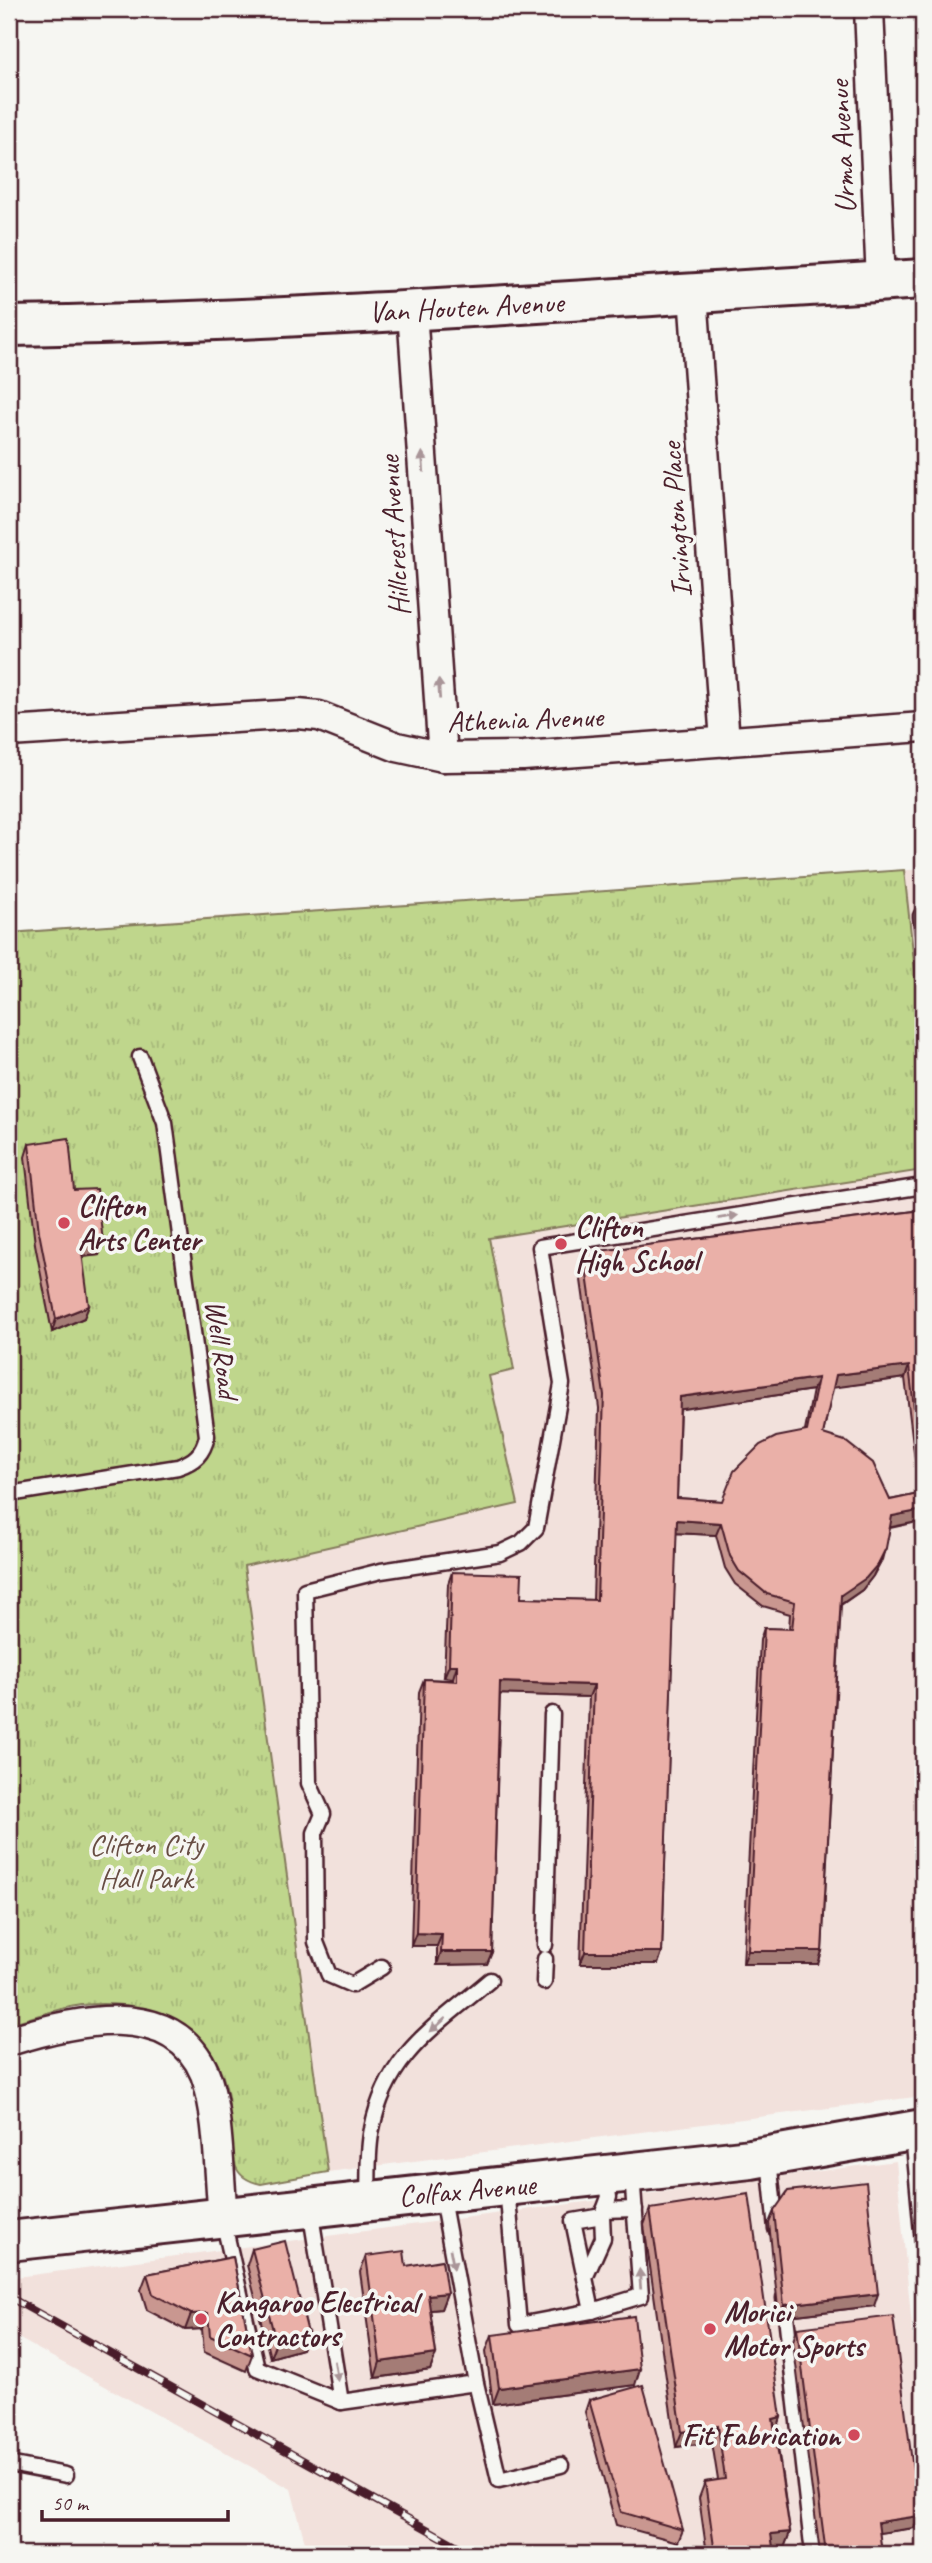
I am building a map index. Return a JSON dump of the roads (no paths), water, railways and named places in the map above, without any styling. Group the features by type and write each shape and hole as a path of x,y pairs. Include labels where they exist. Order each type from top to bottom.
{"main road":[{"name":"Van Houten Avenue","path":"9,326 412,311 923,279"},
{"name":"Colfax Avenue","path":"9,2241 507,2185 616,2197 769,2156 918,2130"}],"street":[{"name":"Urma Avenue","path":"869,9 881,282"},
{"name":"Irvington Place","path":"693,294 725,742"},
{"name":"Hillcrest Avenue","path":"412,311 443,757"},
{"name":"Athenia Avenue","path":"9,732 298,714 319,716 397,747 443,757 523,756 923,727"},
{"path":"9,2041 83,2021 114,2020 148,2025 176,2039 195,2057 205,2074 211,2097 223,2218"}],"lane":[{"path":"923,913 923,933"},
{"name":"Well Road","path":"9,1494 178,1467 193,1462 204,1449 207,1436 165,1122 140,1057"},
{"path":"382,1966 352,1985 329,1975 316,1942 315,1833 323,1814 309,1783 305,1590 381,1571 500,1553 521,1543 536,1528 562,1384 540,1247 923,1186"},
{"path":"544,1982 552,1714"},
{"path":"368,2199 371,2132 378,2102 392,2071 413,2046 490,1980"},
{"path":"918,2130 923,2244"},
{"path":"769,2156 777,2242"},
{"path":"507,2185 519,2325 592,2311 641,2296 616,2197"},
{"path":"441,2192 475,2383 499,2480 561,2465"},
{"path":"592,2311 573,2221 616,2197"},
{"path":"585,2278 603,2238 616,2197"},
{"path":"310,2207 341,2402"},
{"path":"223,2218 257,2368 341,2402 475,2383"},
{"path":"782,2283 813,2554"},
{"path":"9,2464 66,2475"}],"railway":[{"path":"9,2297 472,2554"}],"place":[{"name":"Clifton Arts Center","path":"64,1223"},
{"name":"Clifton High School","path":"561,1244"},
{"name":"Kangaroo Electrical Contractors","path":"201,2319"},
{"name":"Morici Motor Sports","path":"710,2329"},
{"name":"Fit Fabrication","path":"854,2435"}],"park label":[{"name":"Clifton City Hall Park","path":"146,1861"}]}
